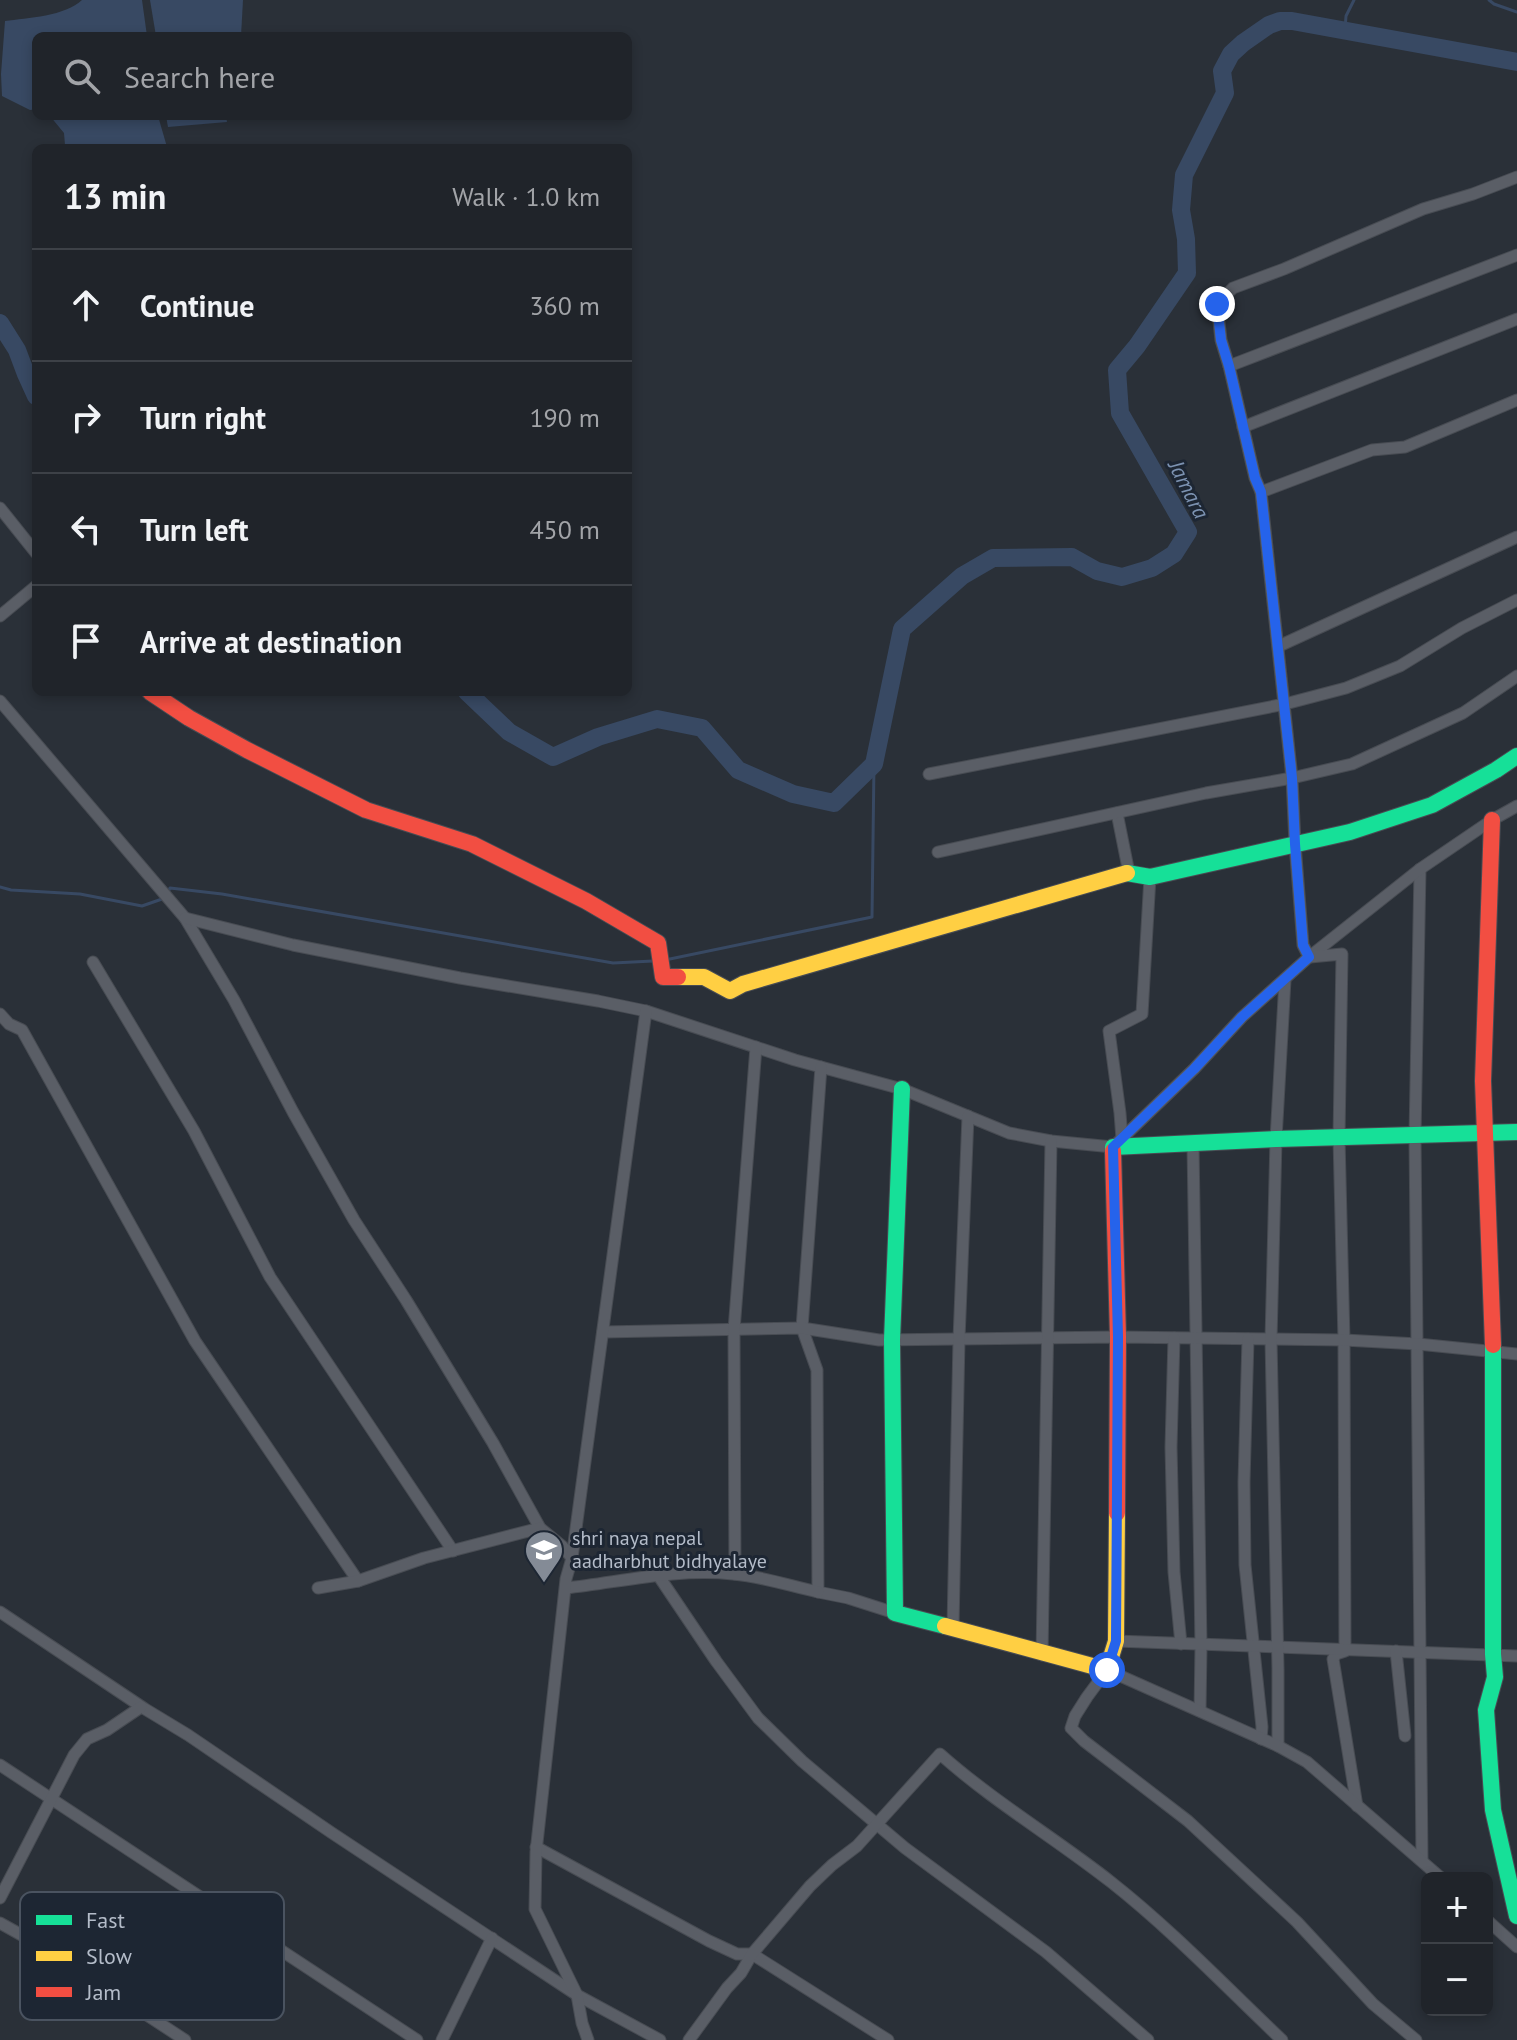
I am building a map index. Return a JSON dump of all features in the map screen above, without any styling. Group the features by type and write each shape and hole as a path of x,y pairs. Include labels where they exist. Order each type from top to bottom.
{"street":[{"path":"1309,957 1303,945 1292,778 1261,492 1221,340 1217,304 1233,288 1423,209 1517,177"},
{"path":"1229,366 1517,255"},
{"path":"1243,427 1517,319"},
{"path":"1261,492 1372,450 1405,447 1517,400"},
{"path":"0,508 32,548"},
{"path":"1279,646 1517,537"},
{"path":"0,616 32,589"},
{"path":"929,774 1285,704 1346,688 1400,666 1462,628 1517,600"},
{"path":"938,852 1352,764 1463,713 1517,676"},
{"path":"156,696 247,750 366,810 472,844 586,901 658,943 663,977 704,977 730,991 743,984 1129,873 1150,877 1350,832 1432,805 1517,756"},
{"path":"0,701 185,918 234,1000 354,1220 493,1443 540,1528 572,1558"},
{"path":"1118,1143 1242,1017 1309,957 1420,869 1517,806"},
{"path":"1117,813 1129,873"},
{"path":"1492,820 1483,1081 1493,1353 1495,1677 1486,1710 1493,1810 1517,1916"},
{"path":"1420,869 1415,1136 1422,1861"},
{"path":"1150,877 1142,1014 1109,1031 1120,1113 1116,1641 1107,1670 1087,1697 1071,1728 1188,1821 1238,1866 1297,1922 1373,2004 1416,2040"},
{"path":"185,918 293,945 646,1011 821,1067 902,1089 1009,1133 1051,1141 1193,1145 1276,1139 1517,1132"},
{"path":"1309,957 1342,954 1339,1138 1344,1340 1345,1651"},
{"path":"93,962 194,1131 270,1277 453,1551"},
{"path":"1278,1746 1271,1340 1276,1139 1285,980"},
{"path":"588,2040 577,1995 535,1909 536,1847 566,1588 646,1011"},
{"path":"0,1014 9,1024 22,1030 195,1341 358,1581"},
{"path":"735,1574 734,1330 756,1047"},
{"path":"818,1592 817,1370 802,1328 821,1067"},
{"path":"895,1613 892,1340 902,1089"},
{"path":"953,1627 959,1339 968,1116"},
{"path":"1042,1655 1051,1141"},
{"path":"1193,1145 1200,1711"},
{"path":"603,1332 802,1328 879,1340 1048,1337 1344,1340 1517,1354"},
{"path":"1174,1338 1174,1572 1181,1644"},
{"path":"1248,1339 1245,1565 1261,1739"},
{"path":"318,1588 358,1581 424,1558 540,1528"},
{"path":"566,1588 658,1575 735,1574 848,1598 1042,1655 1107,1670 1278,1746 1307,1762 1434,1872"},
{"path":"658,1575 758,1718 802,1761 905,1848 1046,1952 1148,2040"},
{"path":"0,1612 577,1995 660,2040"},
{"path":"1116,1641 1517,1656"},
{"path":"1345,1651 1336,1654 1333,1659 1357,1806"},
{"path":"1396,1651 1405,1736"},
{"path":"1,1893 74,1755 87,1739 107,1730 141,1707"},
{"path":"689,2040 752,1954 810,1886 857,1846 940,1754 965,1777 1111,1882 1171,1935 1269,2035 1282,2040"},
{"path":"0,1765 192,1892"},
{"path":"536,1847 709,1941 737,1954 752,1954 888,2040"},
{"path":"0,1923 20,1934"},
{"path":"1493,1925 1517,1947"},
{"path":"442,2040 492,1938"},
{"path":"284,1952 417,2040"},
{"path":"154,2020 185,2040"}],"water":[{"path":"82,0 142,0 146,32 32,32 32,110 2,96 5,21 56,13"},
{"path":"150,0 243,0 241,32 155,32"},
{"path":"53,120 159,120 166,144 65,144 64,133"},
{"path":"167,120 227,122 168,127"}],"waterway":[{"path":"1345,30 1346,16 1354,0"},
{"path":"1489,0 1517,12"},
{"name":"Jamara","path":"471,696 509,732 553,757 598,737 657,719 702,728 738,770 793,794 834,803 874,764 902,629 962,576 993,558 1072,557 1097,571 1122,577 1152,568 1174,554 1188,532 1120,413 1117,370 1187,273 1181,210 1184,175 1225,93 1222,71 1231,54 1269,25 1292,21 1517,62"},
{"name":"Jamara","path":"0,323 17,350 32,387"},
{"path":"665,960 872,917 874,764"},
{"path":"0,887 80,894 142,906 162,899"},
{"path":"167,894 170,888 222,894 613,963 653,961"}],"traffic: fast":[{"path":"1127,873 1150,877 1350,832 1432,805 1517,756"},
{"path":"902,1089 892,1340 895,1613 945,1626"},
{"path":"1113,1151 1113,1147 1276,1139 1517,1132"},
{"path":"1493,1345 1495,1677 1486,1710 1493,1810 1517,1916"}],"traffic: slow":[{"path":"678,977 704,977 730,991 743,984 1127,873"},
{"path":"945,1626 1107,1670 1116,1641 1117,1513"}],"traffic: jam":[{"path":"156,696 247,750 366,810 472,844 586,901 658,943 663,977 678,977"},
{"path":"1492,820 1483,1081 1493,1345"},
{"path":"1113,1151 1118,1337 1117,1513"}],"place":[{"name":"shri naya nepal aadharbhut bidhyalaye","path":"544,1584"}],"route":[{"path":"1107,1670 1116,1641 1118,1337 1113,1147 1194,1069 1242,1017 1309,957 1303,945 1292,778 1261,492 1221,340 1217,304"}]}
